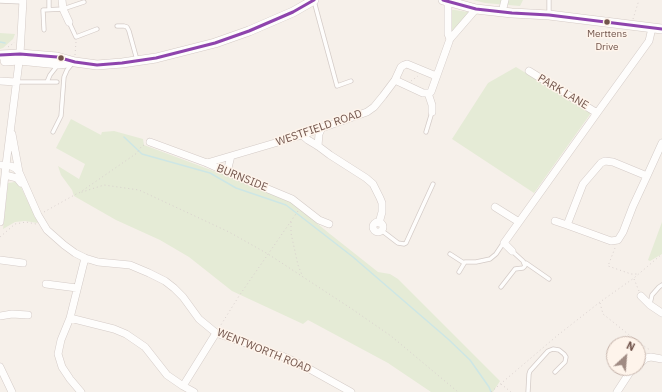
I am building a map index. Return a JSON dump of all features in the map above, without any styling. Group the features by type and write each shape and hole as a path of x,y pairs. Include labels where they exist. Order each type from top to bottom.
{"main road":[{"path":"0,55 97,65 122,64 156,58 215,43 249,31 292,12 314,0"},
{"path":"446,1 476,9 549,15 662,29"},
{"path":"0,61 19,57"}],"street":[{"path":"62,0 69,22"},
{"path":"502,12 504,0"},
{"path":"0,222 5,175 3,165 11,128 19,57 23,1"},
{"path":"446,1 448,34 450,39"},
{"path":"395,80 423,93 431,92 450,39 476,9"},
{"path":"512,251 504,243 648,41 652,28"},
{"name":"WESTFIELD ROAD","path":"207,163 302,135 367,112 374,107 383,96 395,80 401,67 407,64 436,76"},
{"name":"PARK LANE","path":"529,71 597,112"},
{"path":"0,81 16,82"},
{"path":"428,93 432,105 432,112"},
{"path":"318,146 319,134 322,127"},
{"name":"WENTWORTH ROAD","path":"11,128 19,172 24,186 38,216 47,230 64,246 85,258 98,262 130,265 150,272 174,288 183,297 199,319 216,333 282,356 352,392"},
{"path":"302,135 373,184 382,203 380,226"},
{"name":"BURNSIDE","path":"150,142 207,163 292,199 319,220 329,224"},
{"path":"555,221 611,241 618,240 623,232 633,206 662,143"},
{"path":"227,172 231,156"},
{"path":"567,225 583,184 601,163 605,161 613,162 648,176"},
{"path":"3,165 11,166 19,172"},
{"path":"5,175 17,178 24,186"},
{"path":"496,207 519,222"},
{"path":"81,392 62,367 58,354 61,340 70,318 85,258"},
{"path":"0,260 23,263"},
{"path":"46,284 77,288"},
{"path":"641,296 650,305 662,313"},
{"path":"0,316 12,314 28,315"},
{"path":"70,318 114,329 126,334 145,347 167,375 182,386 194,392"},
{"path":"182,386 216,333"},
{"path":"646,358 651,357 662,359"},
{"path":"0,367 12,392"},
{"path":"618,392 628,376"}],"lane":[{"path":"49,0 49,10"},
{"path":"314,0 337,86 351,81"},
{"path":"549,0 549,15"},
{"path":"0,1 23,1"},
{"path":"44,30 44,10 64,8 84,2"},
{"path":"69,22 76,38 97,29"},
{"path":"117,26 127,27 138,61"},
{"path":"47,82 58,60"},
{"path":"53,132 61,116 64,77 69,67 75,62"},
{"path":"16,82 57,82"},
{"path":"426,132 432,112"},
{"path":"380,226 398,243 406,243 433,184"},
{"path":"450,254 464,263 476,262 490,258 496,254 504,243"},
{"path":"512,251 524,263 549,279"},
{"path":"459,272 464,263"},
{"path":"501,287 515,269 524,268 524,263"},
{"path":"650,305 652,295 659,287 662,286"},
{"path":"528,392 530,371 548,351 553,349 559,350 566,357 565,362 556,372"}],"path":[{"path":"631,25 639,0"},
{"path":"75,62 76,38"},
{"path":"405,85 425,71"},
{"path":"38,216 79,193 137,153 141,147"},
{"path":"79,193 104,185 139,190 229,232 268,254 391,336 458,392"},
{"path":"216,333 239,296 298,210"},
{"path":"291,221 291,233 302,276"},
{"path":"0,236 14,224 26,222 36,224"},
{"path":"618,240 608,266 631,274 639,274"},
{"path":"491,392 558,335 634,278 662,254"},
{"path":"634,278 641,296"},
{"path":"600,302 603,314 650,350"},
{"path":"500,383 511,392"}],"green space":[{"path":"473,0 523,0 520,6 485,3"},
{"path":"448,9 468,12 453,32 451,32"},
{"path":"0,33 15,34 13,39 0,49"},
{"path":"516,67 591,113 534,193 452,139 488,83"},
{"path":"71,119 101,135 102,132 114,131 143,139 144,145 286,198 378,272 390,274 398,279 500,381 493,392 431,392 388,363 308,320 303,324 232,291 189,257 160,240 116,220 74,196 72,190 61,175 58,166 79,179 85,164 56,148"},
{"path":"15,182 20,185 38,223 25,221 15,222 3,229 8,183"},
{"path":"662,222 662,254 650,261 648,260"}],"waterway":[{"path":"0,42 5,43"},
{"path":"124,137 142,154 210,173 236,188 286,205 353,257 448,339 470,360 491,392"}],"transit line":[{"path":"0,55 20,54 57,57 75,62 97,65 156,58 215,43 249,31 293,12 314,0"},
{"path":"443,0 476,9 549,15 662,29"}],"place":[{"name":"Merttens Drive","path":"607,22"}]}
